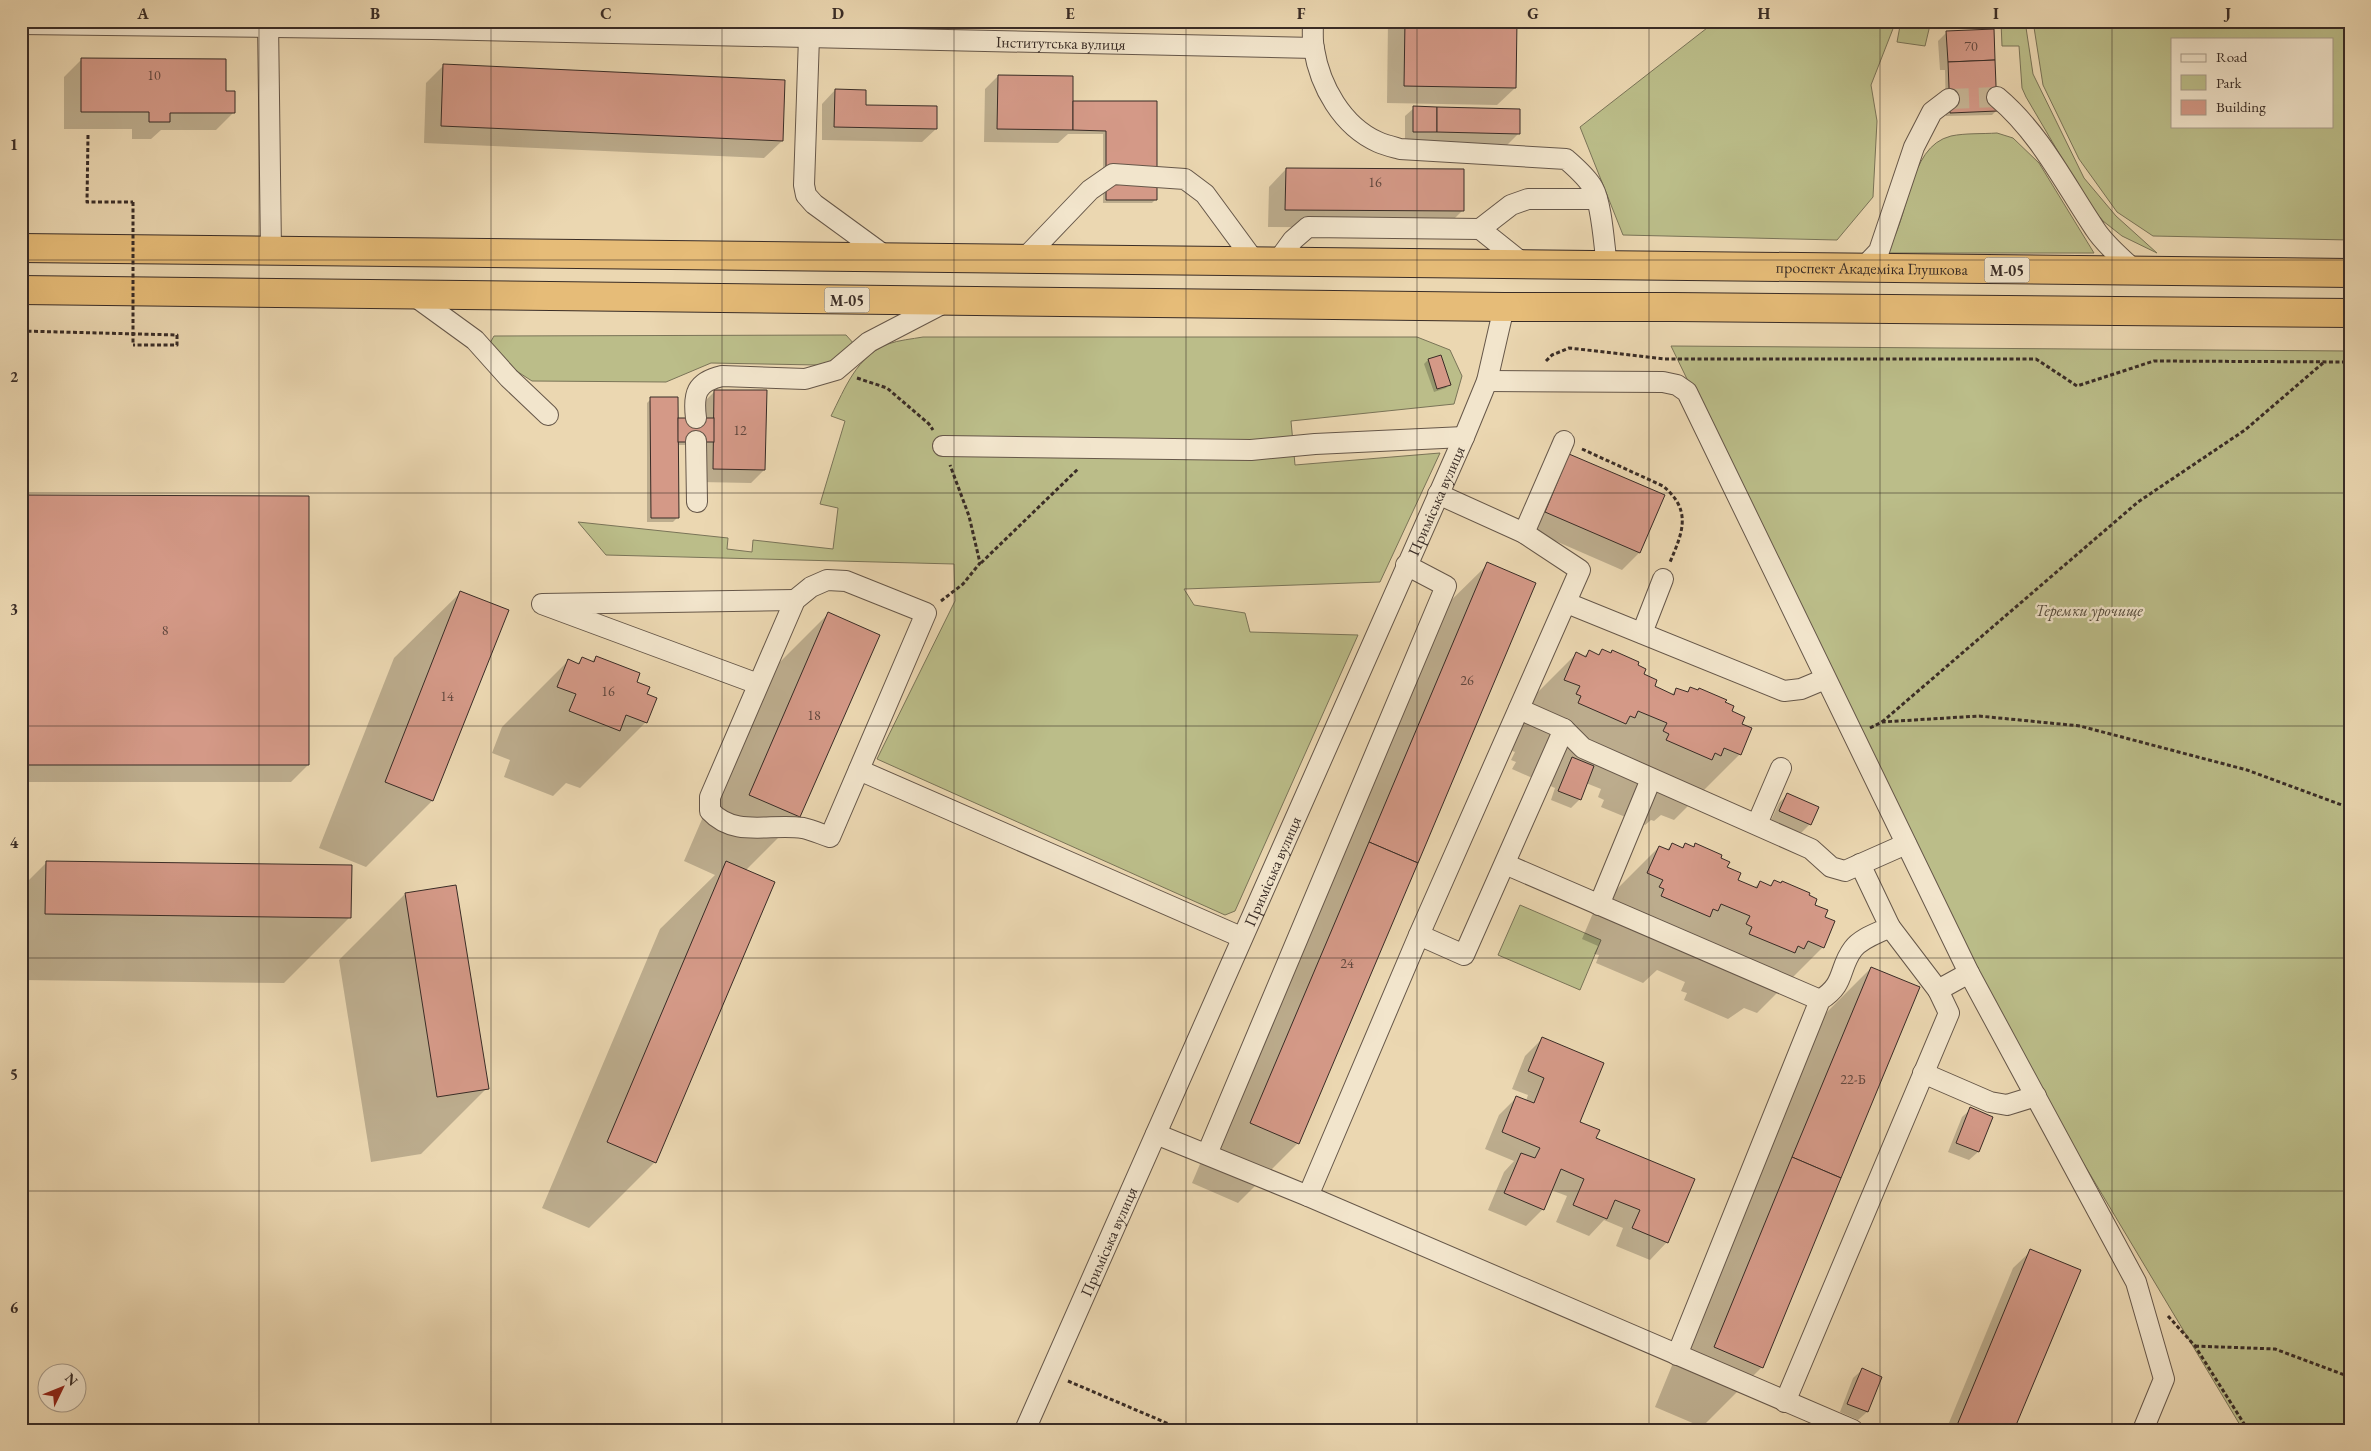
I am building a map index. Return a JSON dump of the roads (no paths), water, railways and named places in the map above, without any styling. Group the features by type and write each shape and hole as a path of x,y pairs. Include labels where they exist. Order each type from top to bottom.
{"highway":[{"name":"М-05","path":"21,248 1607,266"},
{"name":"проспект Академіка Глушкова","path":"1607,266 2350,273"},
{"name":"М-05","path":"21,290 1504,307 2350,313"}],"street":[{"path":"1313,21 1314,48 1324,82 1336,107 1353,126 1378,142 1400,149 1566,159 1593,188 1597,200 1607,266"},
{"name":"Інститутська вулиця","path":"21,24 268,24 727,29 809,38 1314,48"},
{"path":"268,24 271,251"},
{"path":"809,38 804,185 806,195 814,204 888,258"},
{"path":"1997,97 2014,111 2034,134 2096,232 2135,270"},
{"path":"1862,269 1878,251 1914,147 1932,112 1949,99"},
{"path":"1024,258 1090,190 1113,174 1185,179 1205,194 1266,262 1308,227 1480,229 1525,265"},
{"path":"1480,229 1510,205 1528,200 1597,200"},
{"path":"413,295 475,340 509,378 548,415"},
{"path":"696,418 695,394 701,385 711,379 722,376 805,379 836,370 869,342 947,301"},
{"name":"Приміська вулиця","path":"1025,1430 1241,937 1464,437 1487,381 1504,307"},
{"path":"1487,381 1663,382 1677,385 1687,392 1969,973 2136,1282 2164,1379 2143,1430"},
{"path":"943,446 1250,450 1314,444 1464,437"},
{"path":"1524,533 1564,441"},
{"path":"696,442 696,502"},
{"path":"1308,1196 1419,935 1580,570 1524,533 1438,494"},
{"path":"1208,1154 1446,586 1406,565"},
{"path":"1642,633 1663,579"},
{"path":"827,580 846,581 926,612 830,837 804,828 733,826 720,821 710,811 710,797 795,600 811,587 827,580"},
{"path":"758,684 542,604 795,600"},
{"path":"1567,603 1784,691 1801,689 1826,679"},
{"path":"1519,709 1564,729 1583,748 1810,849 1831,867 1845,871 1906,844"},
{"path":"1419,935 1464,955 1564,729"},
{"path":"1757,824 1781,768"},
{"path":"859,770 1241,937"},
{"path":"1599,905 1651,779"},
{"path":"1505,864 1820,1000"},
{"path":"1785,1402 1949,1013 1938,990 1890,927 1860,864"},
{"path":"1677,1355 1820,1000 1831,993 1839,982 1852,950 1859,943 1890,927"},
{"path":"1938,990 1969,973"},
{"path":"1923,1073 2007,1105 2036,1096"},
{"path":"1156,1134 1308,1196 1853,1430"}],"tunnel":[{"path":"1949,99 1997,97"}],"park label":[{"name":"Теремки урочище","path":"2089,610"}]}
